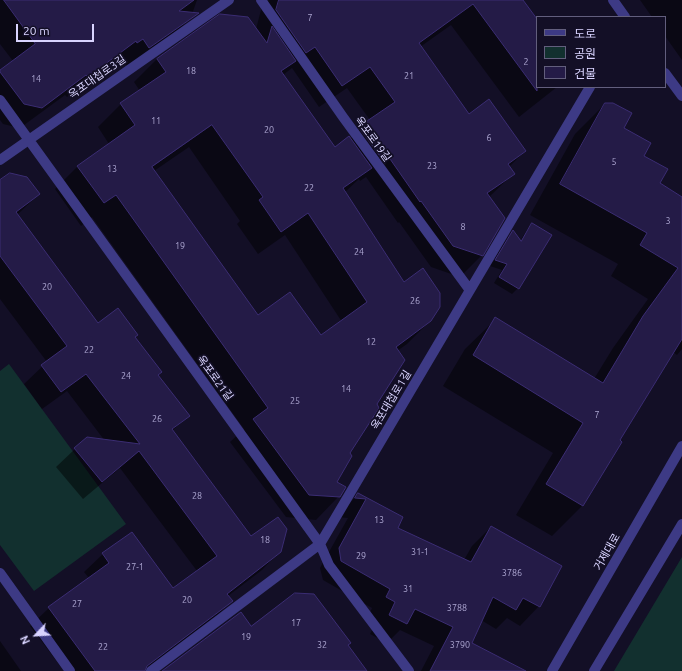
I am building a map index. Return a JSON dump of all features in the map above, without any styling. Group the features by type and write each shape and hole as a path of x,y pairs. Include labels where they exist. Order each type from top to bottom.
{"street":[{"name":"옥포대첩로3길","path":"0,160 229,0"},
{"name":"옥포로19길","path":"261,0 342,117 469,289"},
{"path":"613,0 624,16"},
{"path":"666,74 682,96"},
{"name":"옥포대첩로1길","path":"151,671 320,544 440,342 469,289 589,88"},
{"name":"옥포로21길","path":"0,100 320,544 329,565 409,671"},
{"name":"거제대로","path":"552,671 682,446"},
{"path":"594,671 682,524"},
{"path":"0,573 70,671"}],"green space":[{"path":"9,364 126,524 34,591 0,545 0,371"},
{"path":"682,557 682,671 614,671"}],"building":[{"path":"4,0 194,0 179,11 199,13 149,48 143,39 137,43 136,41 88,77 86,75 42,108 24,104 0,72 0,70 35,44"},
{"path":"279,0 523,0 536,18 537,91 473,4 419,43 469,114 489,99 526,151 508,164 515,174 487,193 505,218 483,256 453,246 388,156 383,160 360,129 368,123 367,121 395,102 370,67 342,86 315,47 306,53 276,10"},
{"path":"220,14 248,17 267,43 272,26 296,61 281,71 335,147 349,136 372,168 343,188 404,282 423,268 440,293 440,307 431,321 396,347 405,360 377,404 379,408 350,453 352,456 337,482 346,487 340,497 309,495 253,419 268,408 116,195 104,203 77,166 135,125 120,103 166,72 157,59","holes":["212,125 263,197 259,200 281,232 308,213 367,302 321,335 290,292 258,315 152,167"]},
{"path":"605,103 613,103 632,113 624,128 651,143 644,156 668,169 660,183 682,197 682,339 620,440 622,442 583,506 546,484 583,423 473,355 495,317 603,383 643,316 678,268 640,245 647,233 560,184"},
{"path":"10,173 27,177 40,194 16,212 98,323 118,308 138,335 135,337 162,372 158,375 190,416 172,429 251,536 278,517 287,529 281,552 227,594 233,601 147,666 145,671 95,671 48,607 109,563 102,553 132,532 173,588 217,556 139,451 102,482 74,448 87,437 140,444 86,374 61,392 41,365 67,346 0,256 0,180"},
{"path":"532,223 552,235 519,289 499,277 507,264 495,260 513,230 521,241"},
{"path":"358,493 403,517 398,528 471,562 491,526 562,566 540,607 523,598 516,610 493,597 472,643 526,671 430,671 453,627 415,609 407,624 389,615 395,602 386,597 390,589 341,561 339,548 366,499 355,498"},
{"path":"295,593 314,594 351,643 348,645 367,671 162,671 241,612 251,626"}]}
